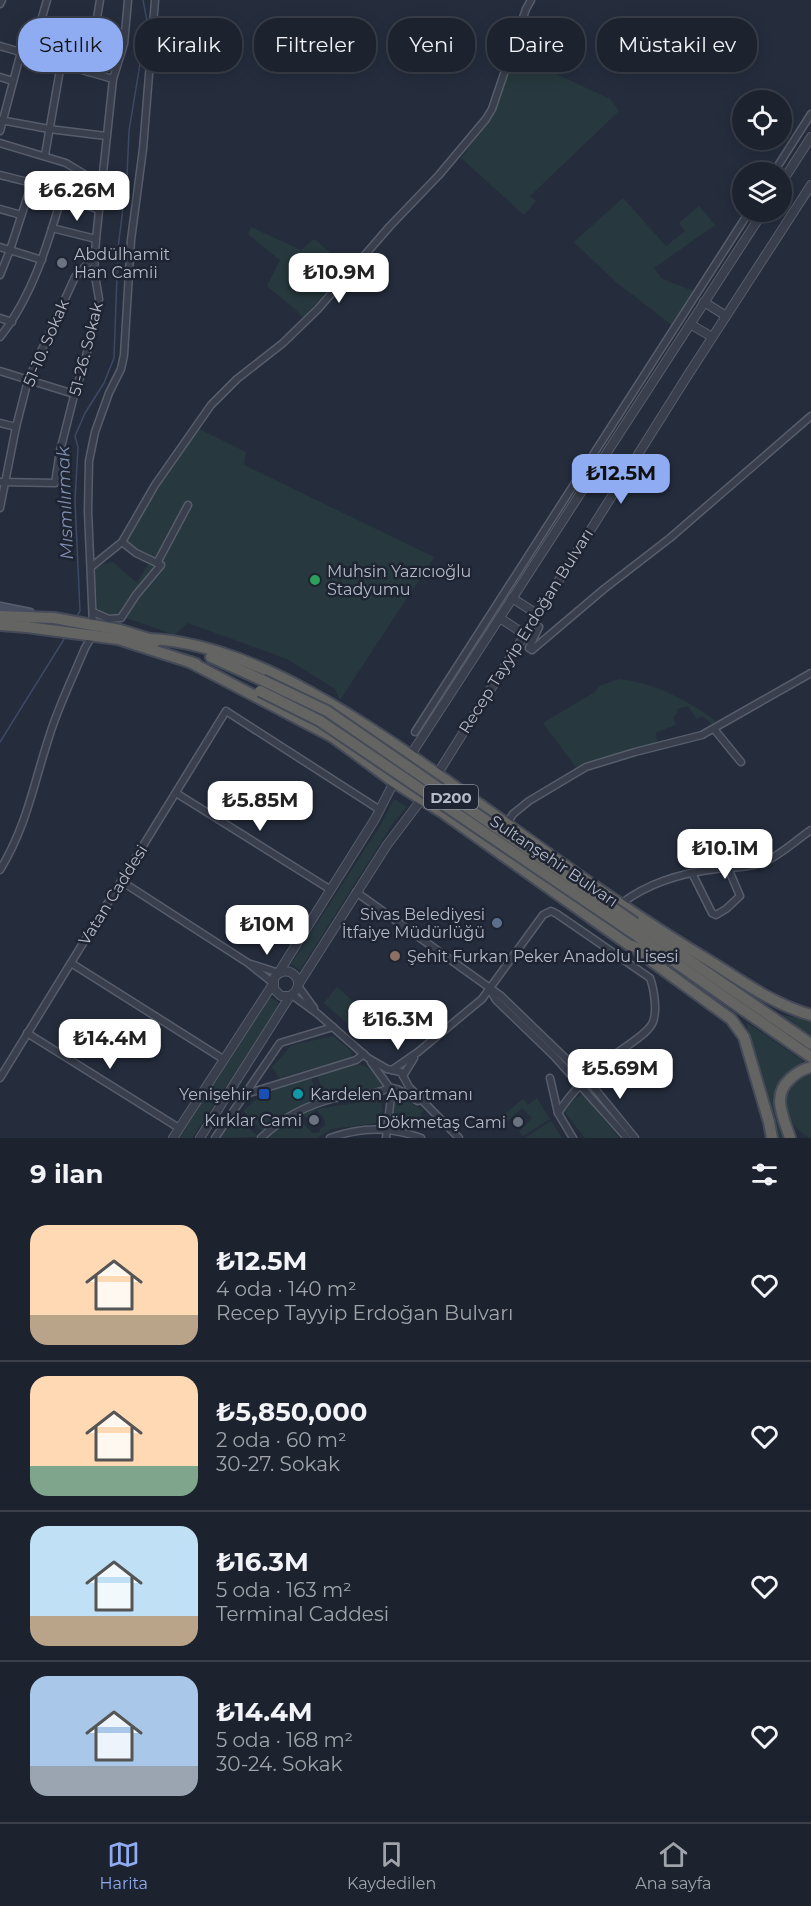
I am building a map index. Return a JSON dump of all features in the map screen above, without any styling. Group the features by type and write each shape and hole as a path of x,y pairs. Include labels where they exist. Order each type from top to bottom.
{"highway":[{"name":"Sultanşehir Bulvarı","path":"0,616 54,618 261,685"},
{"name":"Sultanşehir Bulvarı","path":"0,625 49,630 120,630 217,659 320,721 811,1044"},
{"path":"149,639 168,640 214,651 292,682 437,774 678,942 775,1001 811,1015"},
{"path":"190,662 333,737 394,782 442,812 731,1019 744,1037 772,1138"},
{"name":"Sultanşehir Bulvarı","path":"632,927 672,960 811,1057"},
{"path":"678,942 781,1024"},
{"path":"629,945 672,960"},
{"path":"790,1138 779,1102 782,1088 794,1075 811,1067"},
{"path":"786,1124 799,1138"}],"main road":[{"path":"0,608 54,618"},
{"path":"0,630 27,627"}],"street":[{"path":"42,18 47,0"},
{"path":"97,18 100,0"},
{"name":"51-26. Sokak","path":"2,482 55,483 60,451 74,394 84,365 99,299 94,270 96,239 113,79 124,44 128,0"},
{"path":"0,870 16,843 31,804 49,736 85,648 93,612 88,512 89,461 95,432 109,393 121,369 124,355 131,240 143,149 155,0"},
{"path":"91,567 122,542 155,485 211,405 237,380 283,343 318,309 390,226 439,175 486,119 492,109 531,0"},
{"path":"0,46 18,51"},
{"path":"0,131 18,63"},
{"path":"45,155 60,72"},
{"path":"88,72 113,79"},
{"path":"0,77 13,81"},
{"path":"780,162 811,114"},
{"path":"2,120 106,136"},
{"path":"792,167 811,137"},
{"path":"0,143 45,155 74,166 102,185"},
{"path":"0,175 32,183 99,210"},
{"path":"0,275 32,183"},
{"name":"Recep Tayyip Erdoğan Bulvarı","path":"298,986 387,845 422,800 712,337 811,185"},
{"path":"0,337 12,322 42,260 62,195"},
{"path":"0,208 21,215"},
{"path":"415,732 742,222"},
{"name":"Recep Tayyip Erdoğan Bulvarı","path":"279,973 381,810 410,756 756,222"},
{"path":"52,228 96,239"},
{"path":"0,247 42,260"},
{"name":"51-10. Sokak","path":"0,508 2,482 28,380 75,277 95,256"},
{"path":"704,302 726,316"},
{"path":"688,306 697,313"},
{"path":"0,318 12,322"},
{"path":"690,324 712,337"},
{"path":"0,371 74,394"},
{"path":"532,622 539,627 530,648 532,650 604,589 670,538 811,416"},
{"path":"0,423 16,427"},
{"path":"157,563 188,505"},
{"path":"93,612 109,619 121,618 136,595 161,565 136,553 122,542"},
{"path":"512,598 537,614"},
{"path":"499,602 507,608"},
{"path":"500,618 525,634"},
{"path":"507,824 513,814 529,801 586,767 702,735 811,673"},
{"name":"Vatan Caddesi","path":"0,1078 226,711 381,810"},
{"path":"714,729 741,762"},
{"path":"176,793 331,890"},
{"path":"622,903 640,890 692,873 764,862 811,830"},
{"path":"692,873 712,913 716,915 740,896 728,868"},
{"path":"121,882 248,963 273,983 279,995 291,995 318,1014 366,1056 393,1089 410,1095 459,1138"},
{"path":"356,892 513,1007 587,1079 635,1138"},
{"path":"385,1080 386,1074 418,1052 482,999 543,915 551,911 643,973 652,983 654,1018 651,1026 581,1084 558,1113"},
{"path":"71,963 223,1059"},
{"path":"248,963 279,973 285,971 292,973 297,979 298,986 318,1014"},
{"path":"172,1138 279,973"},
{"path":"200,1138 298,986"},
{"path":"489,988 496,1000 581,1084 627,1138"},
{"path":"215,1138 282,1042 333,1027"},
{"path":"27,1033 179,1128"},
{"path":"261,1138 284,1120 312,1105 345,1096 382,1092 403,1085 404,1078 418,1052"},
{"path":"366,1056 392,1070 399,1071 428,1109"},
{"path":"246,1094 366,1056"},
{"path":"550,1078 558,1113 573,1138"},
{"path":"386,1138 393,1089"},
{"path":"330,1138 356,1131 386,1129 421,1138"}],"shaded area":[{"path":"508,72 552,72 610,99 619,111 530,196 536,201 524,215 461,158 496,111"},
{"path":"623,198 666,246 685,231 679,223 699,206 715,225 654,268 662,279 693,291 672,325 616,282 574,242"},
{"path":"251,227 301,250 314,239 348,267 303,318 267,286 280,260 248,234"},
{"name":"Muhsin Yazıcıoğlu Stadyumu","path":"197,428 246,452 244,465 434,557 340,700 335,689 287,659 188,623 174,635 139,622 98,611 94,566 113,562 137,583 152,557 126,541 139,515"},
{"path":"619,679 633,681 670,694 716,721 712,724 702,716 697,719 688,706 677,709 673,717 676,725 656,732 657,743 576,767 543,723 595,692 599,686"},
{"path":"394,799 407,807 393,823 300,970 291,964 380,826"},
{"path":"337,987 364,1011 350,1026 324,1003"},
{"path":"270,997 279,1003 268,1022 192,1138 179,1138"},
{"path":"774,1013 811,1021 811,1037"},
{"path":"746,1022 802,1060 801,1064 783,1082 785,1138 777,1138 774,1119"},
{"path":"333,1036 352,1052 351,1057 279,1078 272,1067 292,1045"},
{"path":"356,1064 373,1072 382,1088 325,1097 317,1075"},
{"path":"811,1074 811,1138 809,1138 790,1120 784,1102 785,1095 792,1084 797,1079"},
{"path":"310,1076 320,1100 290,1112 264,1133 243,1111 266,1094"},
{"path":"582,1093 619,1138 585,1138 563,1110"},
{"path":"399,1097 423,1110 415,1131 391,1125 393,1100"},
{"path":"537,1098 550,1119 523,1136 519,1132 532,1118 522,1108 503,1125 498,1119 523,1099 528,1105"},
{"path":"381,1099 384,1122 332,1129 317,1138 266,1138 279,1126 297,1117 312,1133 320,1132 319,1129 325,1126 324,1118 316,1110 306,1118 303,1113 311,1110"},
{"path":"236,1118 259,1137 219,1138"},
{"path":"551,1121 562,1138 525,1138"}],"waterway":[{"name":"Mısmılırmak","path":"77,616 80,611 75,500 78,447 75,436 85,413 104,383 114,358 118,248 127,176 129,131 147,21 143,0"},
{"name":"Mısmılırmak","path":"0,742 66,636"}],"place":[{"name":"Abdülhamit Han Camii","path":"62,263"},
{"name":"Muhsin Yazıcıoğlu Stadyumu","path":"315,580"},
{"name":"Sivas Belediyesi İtfaiye Müdürlüğü","path":"497,923"},
{"name":"Şehit Furkan Peker Anadolu Lisesi","path":"395,956"},
{"name":"Yenişehir","path":"264,1094"},
{"name":"Kardelen Apartmanı","path":"298,1094"},
{"name":"Kırklar Cami","path":"314,1120"},
{"name":"Dökmetaş Cami","path":"518,1122"}]}
